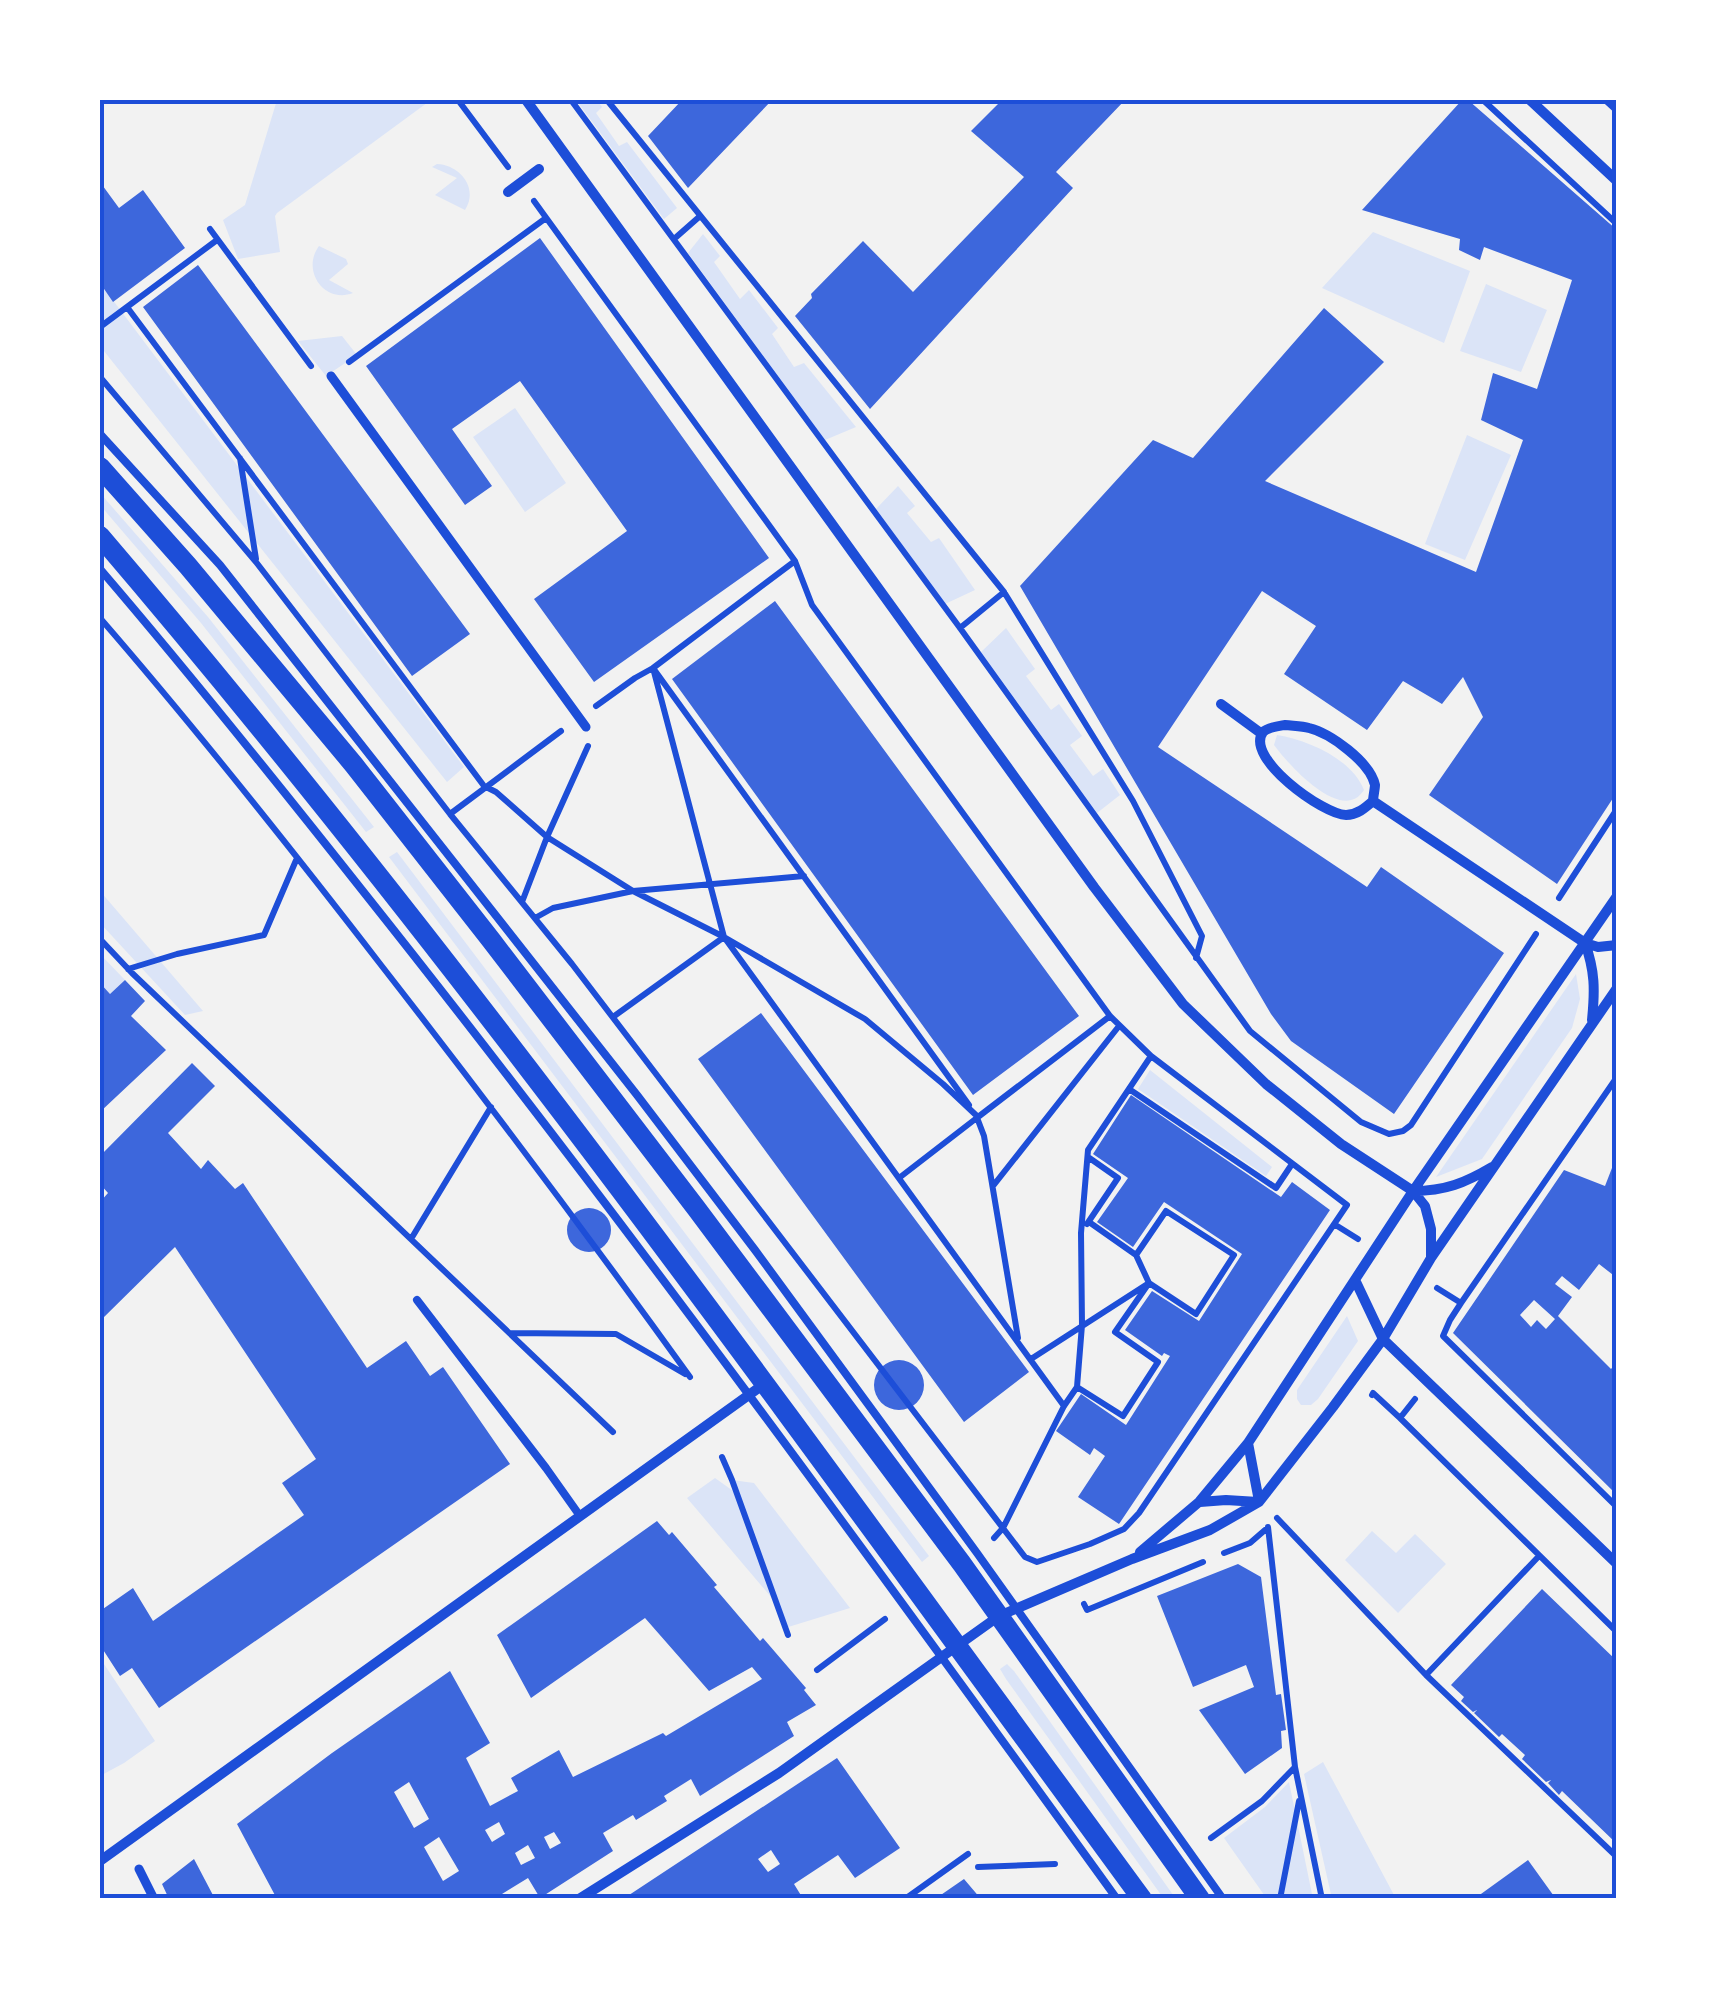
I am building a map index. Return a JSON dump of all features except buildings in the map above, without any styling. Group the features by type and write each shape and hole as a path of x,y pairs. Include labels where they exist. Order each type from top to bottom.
{"main road":[{"path":"100,467 354,764 1008,1612 1200,1899"},
{"path":"100,536 208,662 378,875 683,1273 756,1390 950,1652 1142,1899"}],"street":[{"path":"526,100 1083,872 1183,1004 1266,1084 1341,1144 1413,1191 1425,1206 1431,1258"},
{"path":"1530,100 1617,181"},
{"path":"508,192 539,169"},
{"path":"331,376 590,730"},
{"path":"1221,704 1262,734"},
{"path":"1286,725 1312,728 1344,746 1371,776 1375,786 1373,801 1342,816 1304,796 1264,757 1262,734 1266,729 1286,725"},
{"path":"1373,801 1585,943 1598,948 1617,946"},
{"path":"1132,1559 1199,1502 1248,1444 1413,1191 1617,896"},
{"path":"1585,943 1593,966 1595,993 1591,1026"},
{"path":"579,1899 779,1773 1008,1612 1210,1530 1259,1502 1382,1339 1431,1258 1617,988"},
{"path":"1413,1191 1448,1188 1494,1166"},
{"path":"1356,1282 1382,1339 1617,1564"},
{"path":"101,1860 756,1390"},
{"path":"1248,1444 1259,1502"},
{"path":"1199,1502 1259,1502"},
{"path":"139,1869 154,1899"}],"lane":[{"path":"100,434 220,565 755,1250 1008,1612 1222,1899"},
{"path":"100,569 206,694 756,1390"},
{"path":"416,1300 580,1516"},
{"path":"950,1652 1117,1899"}],"path":[{"path":"100,376 256,562 535,918 1025,1557 1037,1562 1061,1558 1124,1529 1139,1513 1347,1205 1151,1056 1118,1026 812,605 796,561 458,100"},
{"path":"570,100 960,628 1250,1031 1361,1122 1390,1134 1411,1125 1617,809"},
{"path":"607,100 1004,592 1142,818 1202,936 1196,959"},
{"path":"1483,100 1617,224"},
{"path":"1606,100 1617,111"},
{"path":"673,240 699,217"},
{"path":"210,230 323,382 546,218"},
{"path":"100,327 218,240"},
{"path":"127,307 484,786 496,792 547,838 633,891 724,937 865,1019 978,1117"},
{"path":"239,457 256,562"},
{"path":"653,668 796,561"},
{"path":"960,628 1004,592"},
{"path":"100,618 324,886 690,1378 616,1334 510,1333"},
{"path":"653,668 978,1117 1018,1342"},
{"path":"653,668 724,937 1064,1406"},
{"path":"602,716 611,695"},
{"path":"522,902 590,730"},
{"path":"450,814 484,786"},
{"path":"128,969 264,935 297,858"},
{"path":"535,918 554,908 633,891 805,876"},
{"path":"612,1017 724,937"},
{"path":"100,939 613,1432"},
{"path":"898,1178 1110,1016"},
{"path":"992,1187 1118,1026"},
{"path":"994,1538 1003,1528 1077,1387 1082,1325 1081,1233 1088,1150 1151,1056"},
{"path":"1617,1077 1450,1320 1443,1336 1617,1507"},
{"path":"1129,1089 1276,1188 1292,1164"},
{"path":"411,1239 491,1106"},
{"path":"1081,1233 1118,1178 1087,1156"},
{"path":"1089,1222 1136,1255 1149,1283 1196,1314 1234,1255 1166,1210 1136,1255"},
{"path":"1031,1359 1149,1283"},
{"path":"1077,1387 1122,1416 1158,1362 1115,1332 1149,1283"},
{"path":"1400,1418 1617,1632"},
{"path":"722,1457 788,1635"},
{"path":"1276,1517 1426,1675 1617,1857"},
{"path":"1268,1527 1295,1767 1322,1899"},
{"path":"1426,1675 1539,1556"},
{"path":"817,1670 886,1620"},
{"path":"1210,1838 1262,1801 1295,1767"},
{"path":"1280,1899 1300,1795"},
{"path":"1604,1844 1610,1838"},
{"path":"905,1899 968,1854"},
{"path":"978,1867 1055,1864"}],"shaded area":[{"path":"277,100 431,100 277,213 280,252 238,259 223,220 245,205"},
{"path":"576,100 597,100 602,107 596,113 619,146 627,142 677,208 664,219"},
{"path":"437,164 453,169 465,179 470,194 465,210 435,195 457,178 432,167"},
{"path":"1373,232 1470,271 1444,343 1322,288"},
{"path":"703,234 720,256 714,262 740,299 749,290 778,328 772,334 794,367 804,363 856,427 825,440 688,253"},
{"path":"319,246 346,259 348,264 329,280 353,293 333,294 318,283 313,265"},
{"path":"100,283 464,767 447,782 100,346"},
{"path":"1486,284 1547,310 1521,372 1460,351"},
{"path":"342,336 357,355 326,376 298,341"},
{"path":"515,408 566,483 525,512 473,437"},
{"path":"1467,435 1511,455 1465,560 1425,544"},
{"path":"898,486 915,506 907,513 931,542 939,538 975,590 945,604 876,509"},
{"path":"100,493 208,617 374,827 366,832 201,623 100,505"},
{"path":"1006,628 1035,669 1026,676 1051,710 1059,704 1082,736 1070,745 1093,776 1103,769 1120,795 1097,813 981,652"},
{"path":"1277,735 1328,753 1350,769 1364,790 1354,799 1343,800 1316,788 1274,745"},
{"path":"397,852 929,1556 922,1562 389,857"},
{"path":"100,891 203,1011 185,1015 100,923"},
{"path":"100,954 125,980 110,994 100,983"},
{"path":"1576,974 1580,999 1572,1028 1482,1159 1436,1177"},
{"path":"1150,1070 1272,1167 1266,1176 1138,1089"},
{"path":"1347,1316 1358,1341 1318,1399 1311,1405 1301,1405 1297,1390"},
{"path":"715,1478 736,1493 732,1480 754,1483 850,1608 785,1628 777,1604 687,1498"},
{"path":"1372,1531 1396,1553 1415,1534 1446,1564 1398,1613 1345,1560"},
{"path":"100,1658 155,1741 100,1776"},
{"path":"1007,1664 1176,1899 1164,1899 1006,1679 1000,1669"},
{"path":"1323,1762 1396,1899 1332,1899 1304,1774"},
{"path":"1289,1782 1313,1899 1267,1899 1224,1838 1265,1807"}]}
